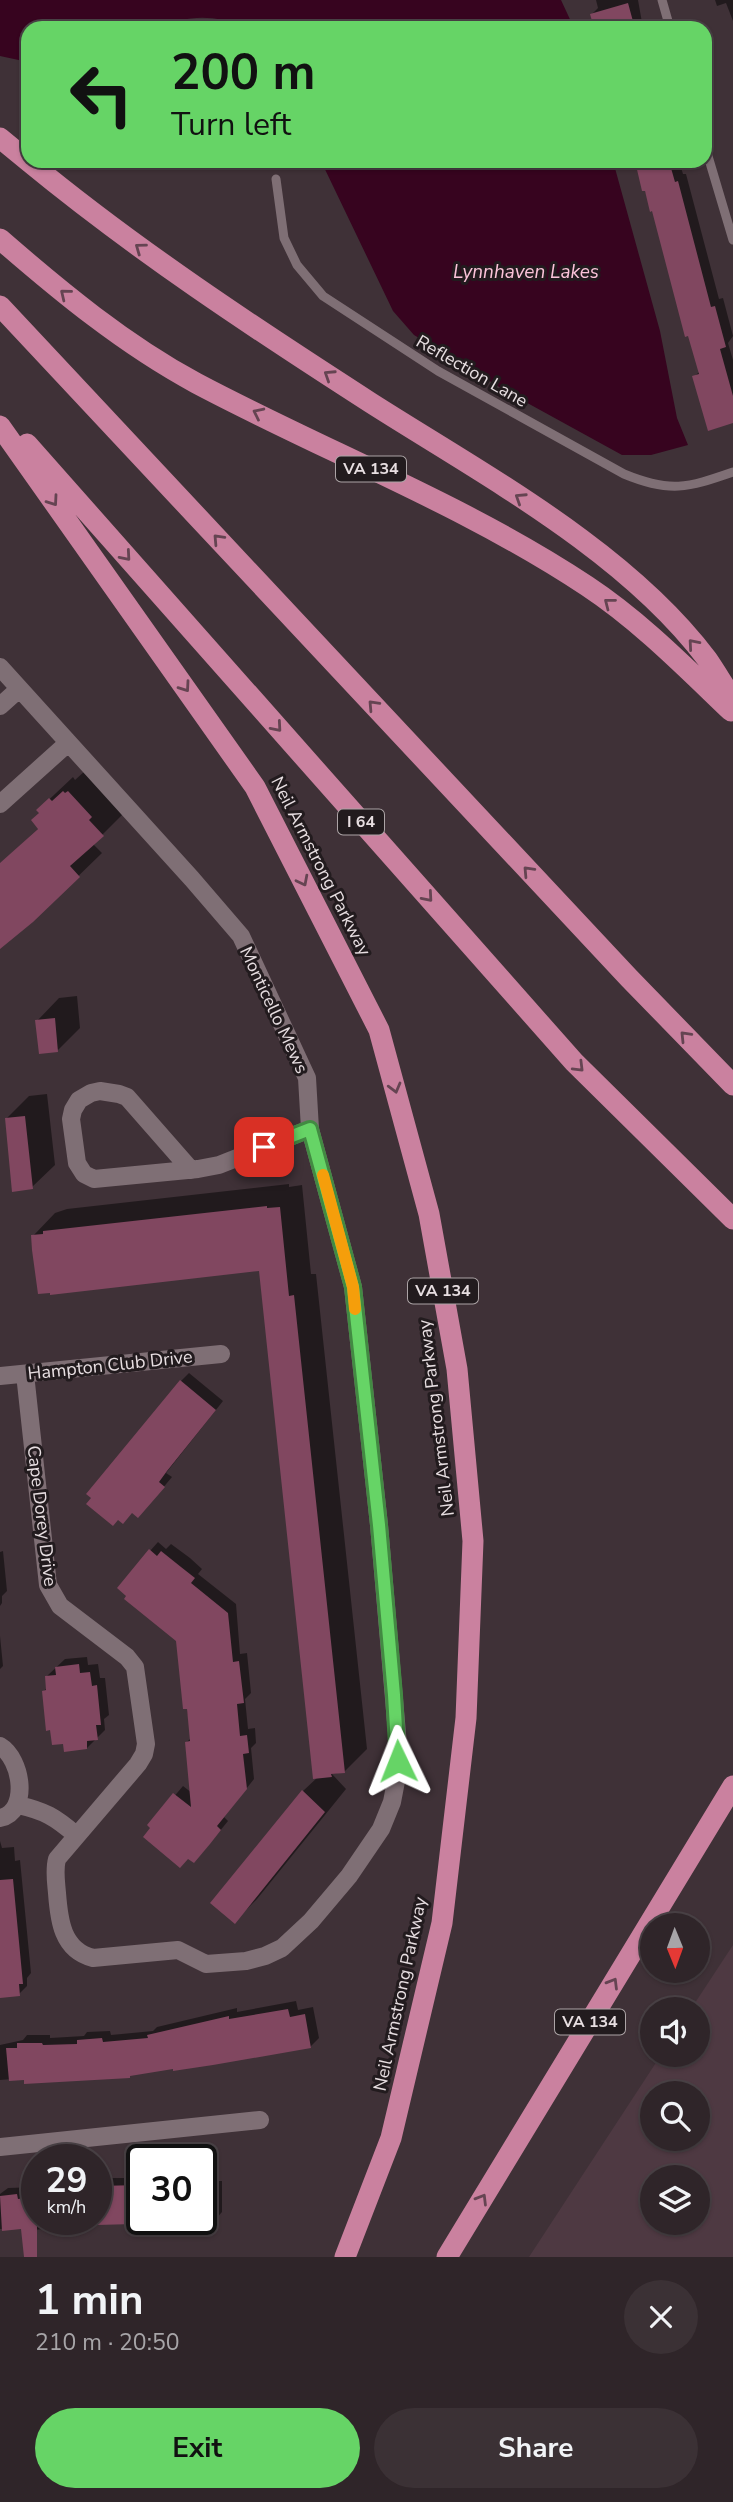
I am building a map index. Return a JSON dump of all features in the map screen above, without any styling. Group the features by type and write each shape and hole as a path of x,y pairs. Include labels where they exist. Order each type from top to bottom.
{"highway":[{"path":"0,138 21,155"},
{"path":"37,168 120,233 218,303 537,509 592,548 647,594 678,626 706,659 733,699"},
{"name":"VA 134","path":"0,239 71,299 160,362 196,383 436,501 539,556 635,624 733,713"},
{"path":"0,306 619,968 733,1084"},
{"name":"I 64","path":"0,413 574,1062 733,1219"},
{"name":"Neil Armstrong Parkway","path":"0,426 255,787 379,1030 429,1214 457,1369 472,1541 466,1718 442,1923 391,2138 345,2257"},
{"name":"VA 134","path":"447,2257 733,1786"}],"street":[{"name":"Monticello Mews","path":"0,667 241,936 307,1077 310,1129 353,1287 398,1745 397,1776 392,1802 381,1829 349,1876 296,1936 282,1948 265,1956 246,1961 206,1964"},
{"path":"0,706 19,689"},
{"path":"0,804 68,743"},
{"path":"191,1170 127,1097 109,1091 90,1093 79,1100 72,1110 77,1163 84,1174 94,1179 191,1170 219,1165 310,1129"},
{"name":"Hampton Club Drive","path":"0,1376 220,1354"},
{"name":"Cape Dorey Drive","path":"25,1374 48,1584 60,1606 127,1657 135,1667 146,1744 138,1764 60,1854 55,1869 61,1927 74,1948 82,1954 97,1958 178,1950 206,1964"},
{"path":"0,1746 9,1753 16,1766 19,1787 18,1805 12,1814 0,1818"},
{"path":"18,1805 53,1816 76,1835"},
{"path":"0,2147 260,2120"}],"lane":[{"path":"662,0 668,21"},
{"path":"712,168 733,240"},
{"name":"Reflection Lane","path":"276,178 284,238 297,265 323,296 366,326 439,371 624,474 651,484 673,488 700,483 733,472"}],"shaded area":[{"path":"733,1945 733,2257 529,2257 640,2087 640,2151 710,2151 710,2081 644,2081 653,2067 710,2067 710,1997 699,1997"}],"water":[{"path":"0,0 561,0 571,21 225,21 200,18 178,21 21,21 21,60 0,56"},
{"name":"Lynnhaven Lakes","path":"324,168 615,168 660,331 677,418 688,445 651,455 622,455 511,394 414,335 393,311"}],"building":[{"path":"628,3 633,21 592,21 590,14"},
{"path":"637,168 671,168 675,182 678,181 711,307 715,306 726,347 720,349 733,396 733,423 708,431 692,376 699,374 688,336 685,337 652,211 650,212 645,191 642,191"},
{"path":"63,791 68,791 92,817 89,820 104,836 70,866 80,877 0,949 0,863 38,829 31,820 39,813 36,810 49,798 52,801"},
{"path":"55,1018 58,1052 39,1054 35,1020"},
{"path":"25,1116 33,1189 12,1192 5,1118"},
{"path":"267,1206 280,1207 289,1296 294,1295 345,1773 313,1779 259,1271 50,1295 38,1294 32,1250 31,1235 43,1234 43,1231"},
{"path":"180,1380 216,1410 159,1482 165,1487 138,1518 132,1513 123,1524 118,1520 113,1526 86,1504 91,1498 86,1494"},
{"path":"149,1549 157,1556 161,1551 195,1578 191,1583 228,1613 233,1662 239,1661 244,1703 237,1704 240,1736 247,1735 249,1753 243,1754 247,1789 217,1826 221,1830 194,1863 188,1859 180,1868 143,1837 150,1828 147,1825 173,1793 191,1807 185,1742 190,1741 187,1709 183,1709 176,1641 124,1599 126,1596 117,1588"},
{"path":"79,1664 80,1673 90,1672 92,1686 97,1685 101,1725 96,1725 98,1740 87,1741 87,1749 64,1752 63,1744 52,1745 50,1730 46,1731 42,1691 46,1690 45,1676 56,1675 55,1667"},
{"path":"302,1790 325,1812 235,1924 210,1903"},
{"path":"13,1879 23,1984 19,1984 20,1996 0,1998 0,1880"},
{"path":"288,2009 290,2017 305,2014 311,2048 130,2078 24,2084 24,2080 9,2081 6,2048 17,2048 17,2043 77,2044 77,2040 102,2038 103,2042 148,2038 147,2035 229,2016 229,2019"},
{"path":"126,2185 126,2224 112,2225 112,2186"},
{"path":"17,2194 18,2199 21,2199 21,2229 2,2231 0,2196"},
{"path":"22,2235 37,2235 37,2257 24,2257"}],"slow traffic":[{"path":"323,1175 353,1287 355,1309"}],"route":[{"path":"264,1147 310,1129 353,1287 379,1525 398,1761"}]}
